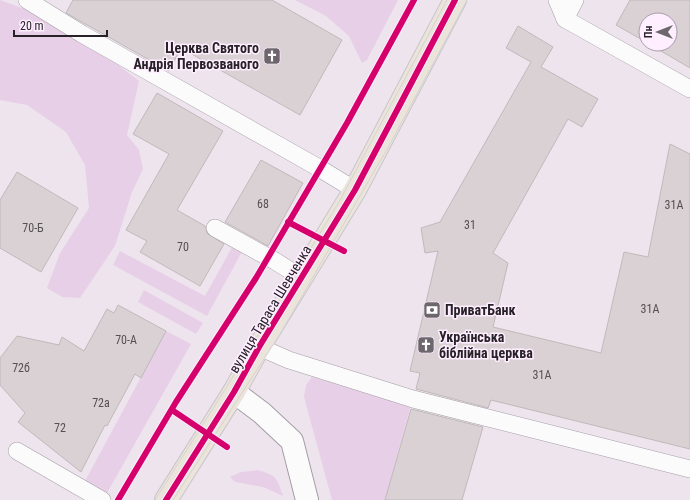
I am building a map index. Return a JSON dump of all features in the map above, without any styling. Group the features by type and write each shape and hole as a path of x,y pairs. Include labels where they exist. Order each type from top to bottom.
{"main road":[{"name":"вулиця Тараса Шевченка","path":"166,500 234,392 355,190 455,0"}],"street":[{"path":"234,392 262,413 292,441 306,500"}],"lane":[{"path":"27,0 82,34 319,168 355,190"},
{"path":"557,0 565,19 690,89"},
{"path":"565,19 575,0"},
{"path":"215,228 276,261 302,278"},
{"path":"260,347 289,360 413,399 690,469"},
{"path":"17,451 102,500"}],"shaded area":[{"path":"0,0 46,17 62,32 109,58 139,81 127,135 139,150 143,169 132,192 115,246 80,298 62,297 47,288 60,253 89,208 85,165 66,132 27,105 0,100"},
{"path":"295,0 398,0 367,60 362,63 349,36 326,16"},
{"path":"235,242 244,248 207,316 113,265 120,251 205,296"},
{"path":"144,290 203,323 196,334 138,302"},
{"path":"166,331 191,344 107,493 85,481"},
{"path":"312,377 411,405 385,500 332,500 304,397 306,385"},
{"path":"257,470 269,474 275,478 283,496 263,487 235,482 230,477 241,472"}],"building":[{"name":"Церква Святого Андрія Первозваного","path":"73,0 272,0 342,40 300,115 181,48 169,71 66,13"},
{"path":"630,0 690,0 690,68 663,52 678,52 678,12 638,12 638,37 616,25"},
{"path":"518,26 553,47 541,67 598,99 582,127 568,119 493,253 508,263 493,327 601,353 624,252 648,257 670,144 690,154 690,449 491,400 488,408 416,389 420,373 410,371 438,251 425,253 421,228 440,222 531,62 506,48"},
{"path":"157,93 223,131 177,210 205,226 207,233 224,244 200,286 140,252 147,241 126,230 169,154 133,134"},
{"path":"261,160 303,183 268,246 225,222"},
{"path":"17,172 78,208 41,272 0,248 0,200"},
{"path":"118,305 166,331 141,378 135,374 107,426 105,425 81,472 18,422 25,413 0,385 0,358 17,336 59,345 62,337 84,351 107,309 114,313"},
{"path":"411,409 483,427 462,500 385,500"}],"tram line":[{"path":"155,500 226,388 339,202 447,0"},
{"path":"173,500 280,334 390,144 467,0"}],"cycle path":[{"path":"118,500 176,402 256,278 347,123 414,0"},
{"path":"166,500 234,392 259,347 355,190 455,0"},
{"path":"288,222 344,251"},
{"path":"172,410 227,447"}],"place":[{"name":"Церква Святого Андрія Первозваного","path":"272,56"},
{"name":"ПриватБанк","path":"432,310"},
{"name":"Українська біблійна церква","path":"426,345"}]}
